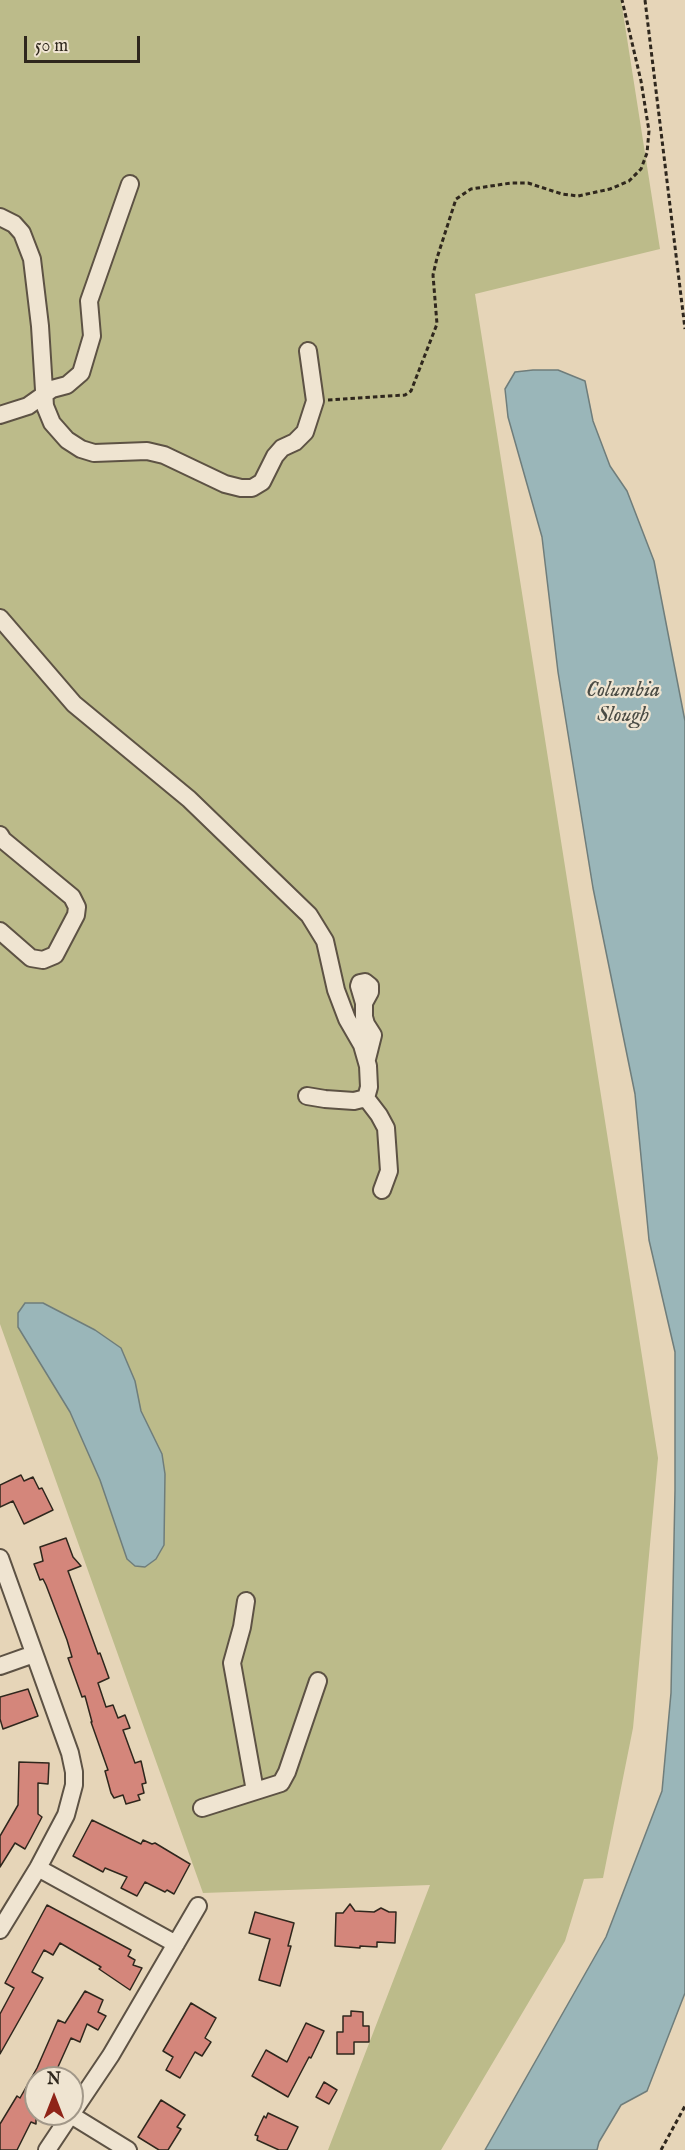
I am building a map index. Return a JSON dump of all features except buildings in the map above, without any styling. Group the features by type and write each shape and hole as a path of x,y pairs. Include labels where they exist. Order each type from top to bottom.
{"street":[{"path":"0,415 28,406 52,389 67,385 81,373 92,336 89,301 130,184"},
{"path":"0,217 14,224 22,233 32,259 40,326 45,406 52,423 67,440 81,449 94,453 147,451 156,453 225,484 252,488 262,483 275,456 282,448 295,442 305,432 315,401 308,351"},
{"path":"0,618 74,704 189,799 309,915 325,940 336,990 347,1019 362,1045 369,1087 366,1098"},
{"path":"0,835 72,897 77,907 76,915 55,955 44,960 31,958 0,931"},
{"path":"364,1003 364,1021 373,1035 366,1060"},
{"path":"307,1096 345,1101 366,1098"},
{"path":"366,1098 386,1128 389,1171 382,1190"},
{"path":"0,1558 70,1753 74,1779 71,1803 66,1815 38,1868 0,1930"},
{"path":"246,1601 242,1627 232,1663 255,1791"},
{"path":"0,1666 34,1654"},
{"path":"202,1808 281,1782 287,1772 318,1681"},
{"path":"38,1868 176,1944"},
{"path":"84,2095 111,2055 198,1906"},
{"path":"84,2122 128,2150"},
{"path":"47,2150 63,2126"}],"path":[{"path":"315,401 405,395 411,391 437,324 433,275 440,248 456,200 471,189 528,183 562,194 578,196 610,189 629,181 641,169 647,153 649,131 641,81 622,0"},
{"path":"645,0 685,329"},
{"path":"661,2150 685,2106"}],"shaded area":[{"path":"0,0 621,0 660,249 475,294 658,1458 633,1728 603,1878 584,1879 565,1941 441,2150 328,2150 430,1885 203,1893 0,1324"}],"water":[{"name":"Columbia Slough","path":"558,370 585,381 593,421 610,466 627,491 654,561 685,721 685,1993 647,2091 621,2105 599,2142 597,2150 485,2150 606,1937 662,1791 671,1693 675,1352 649,1240 635,1094 593,888 558,672 542,537 508,417 505,389 515,372"},
{"path":"25,1303 43,1303 95,1330 121,1348 135,1381 141,1411 162,1454 165,1474 164,1545 156,1559 145,1567 135,1566 127,1559 100,1480 70,1412 18,1327 18,1313"}]}
